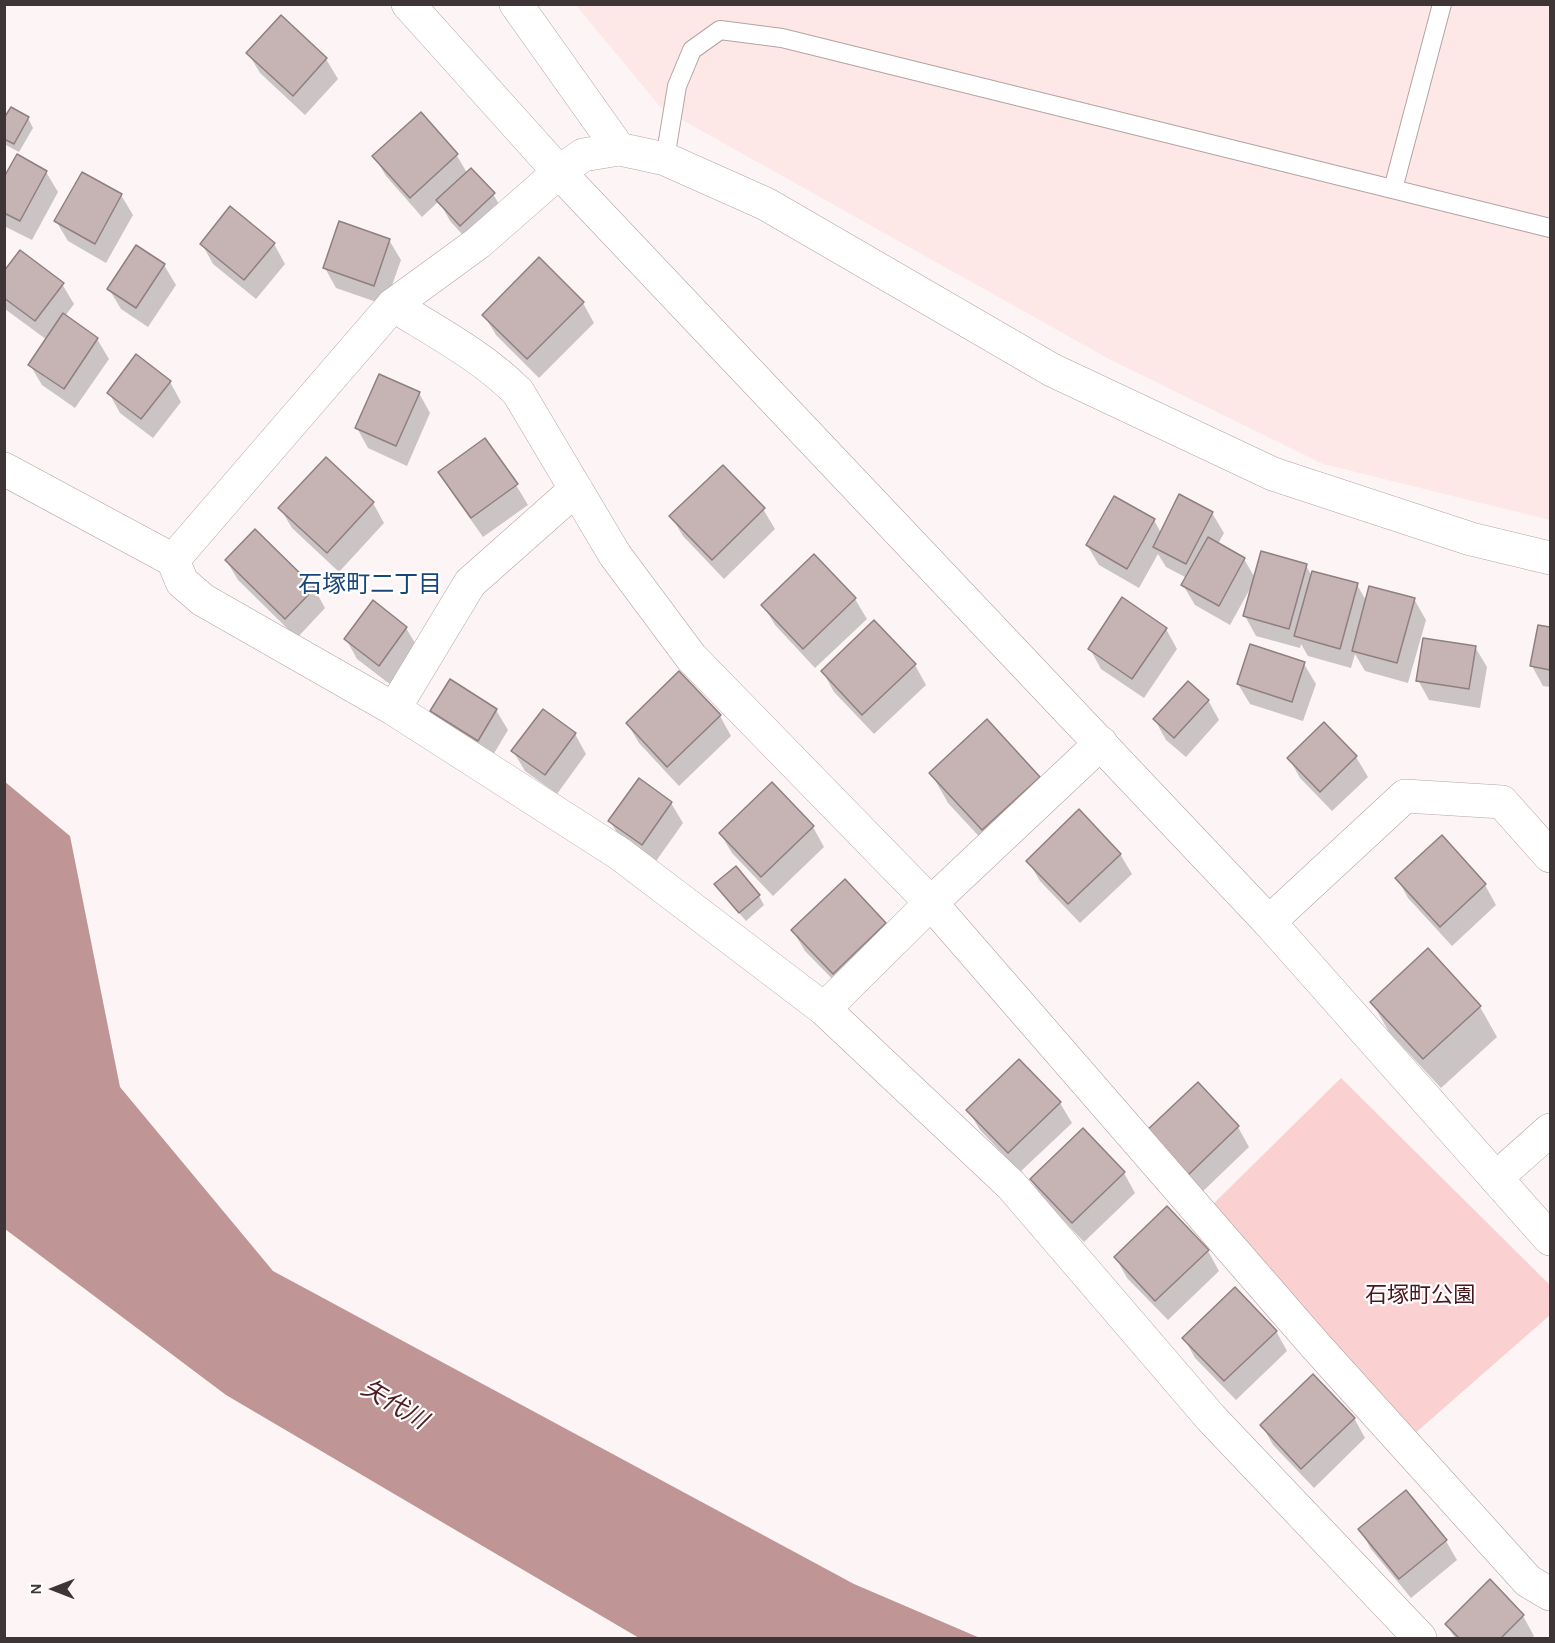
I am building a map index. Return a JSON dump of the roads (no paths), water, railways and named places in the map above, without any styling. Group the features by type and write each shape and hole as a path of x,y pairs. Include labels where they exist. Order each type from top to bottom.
{"street":[{"path":"408,4 559,172 1269,922 1551,1239"},
{"path":"516,4 619,149"},
{"path":"173,560 393,305 478,243 559,172 583,155 619,149 665,159 766,204 1052,370 1273,474 1471,539 1551,558"},
{"path":"393,305 481,361 502,376 518,392 615,555 691,657 932,903 1315,1345 1528,1581 1551,1594"},
{"path":"4,468 173,560 182,582 203,600 394,709 620,854 824,1009 1011,1185 1211,1418 1420,1638"},
{"path":"394,709 470,583 576,489"},
{"path":"824,1009 1101,743"},
{"path":"1269,922 1405,796 1502,802 1551,856"},
{"path":"1496,1178 1551,1130"}],"lane":[{"path":"1393,189 1442,4"},
{"path":"665,159 677,87 692,50 720,30 782,38 1551,228"}],"water":[{"name":"矢代川","path":"4,781 70,836 120,1087 273,1271 854,1584 980,1638 639,1638 226,1395 5,1229"}],"district":[{"name":"石塚町二丁目","path":"370,585"}],"park label":[{"name":"石塚町公園","path":"1420,1296"}]}
